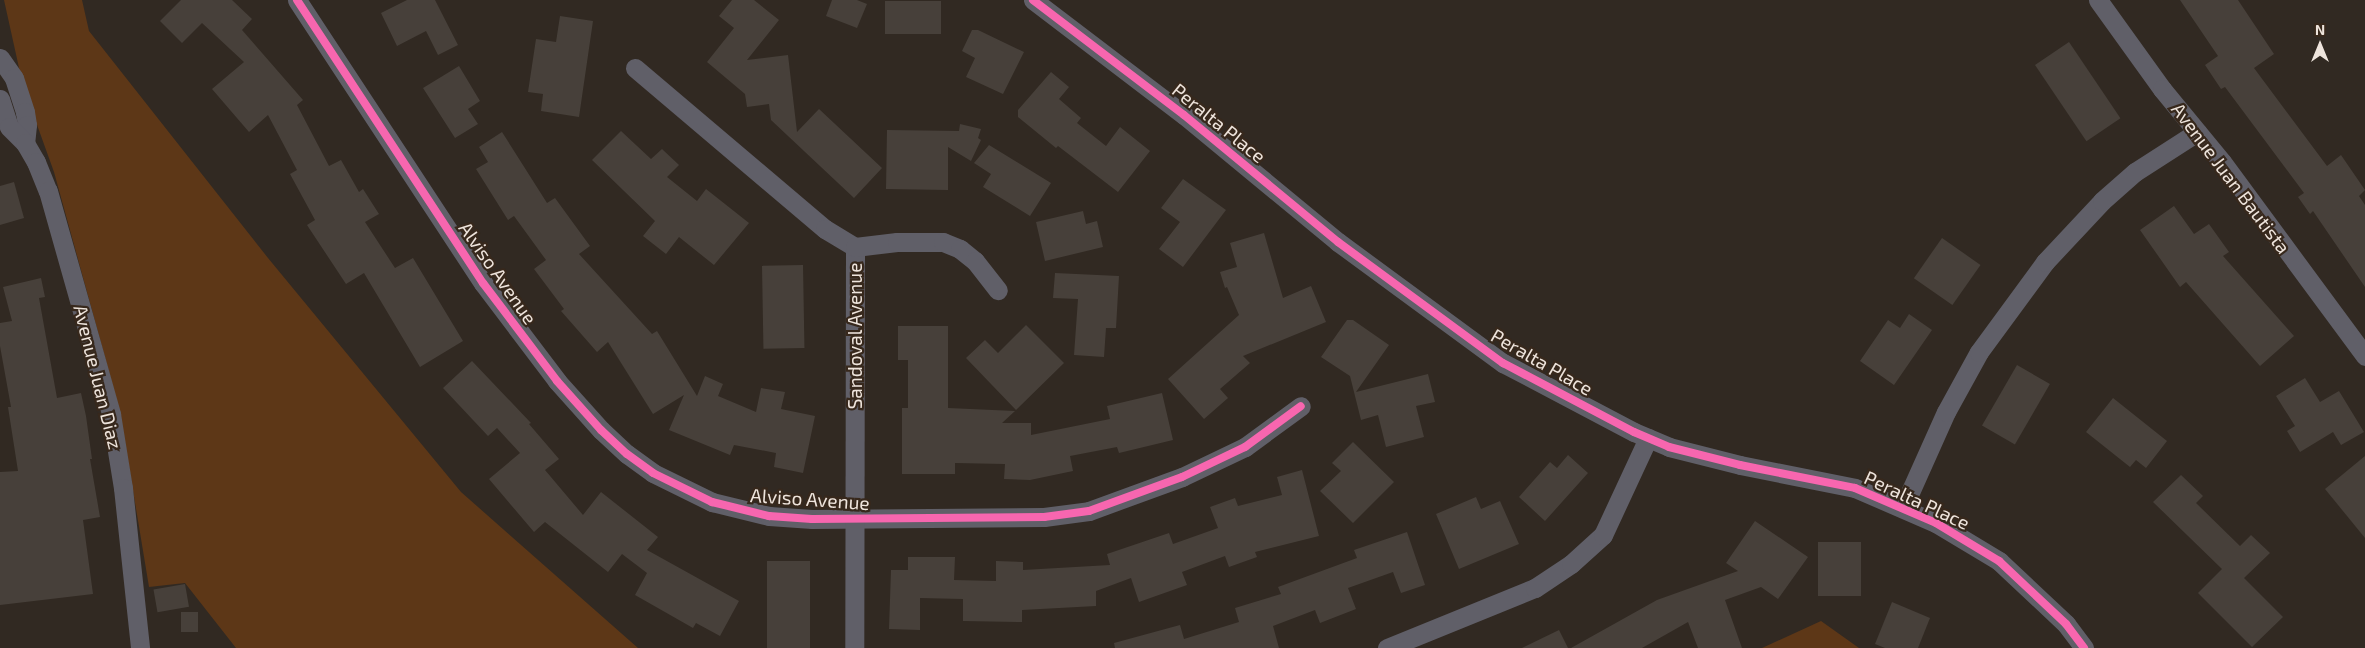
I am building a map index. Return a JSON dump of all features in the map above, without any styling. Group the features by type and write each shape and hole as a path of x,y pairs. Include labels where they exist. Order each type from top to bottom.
{"street":[{"name":"Alviso Avenue","path":"296,0 483,284 557,380 601,430 627,454 653,473 712,502 741,511 769,516 854,519 1044,517 1089,511 1182,477 1245,447 1301,406"},
{"name":"Peralta Place","path":"1033,0 1184,115 1338,242 1503,363 1669,447 1740,465 1833,482 1880,497 1957,534 1999,561 2066,624 2084,648"},
{"name":"Avenue Juan Bautista","path":"2098,0 2365,356"},
{"path":"0,58 14,78 25,112 27,125 25,144"},
{"name":"Sandoval Avenue","path":"635,68 825,229 854,247 854,648"},
{"name":"Avenue Juan Diaz","path":"0,99 9,127 25,144 36,162 48,191 111,414 123,488 140,648"},
{"path":"1903,508 1946,412 1979,352 2044,262 2102,201 2135,172 2197,132"},
{"path":"854,247 897,242 943,242 960,249 975,261 998,290"},
{"path":"1387,648 1535,588 1571,564 1603,535 1648,438"}],"shaded area":[{"path":"4,0 82,0 89,31 268,258 461,492 638,648 236,648 185,583 149,587 120,412 54,172 23,86"},
{"path":"1821,621 1859,648 1762,648"}],"building":[{"path":"181,0 232,0 252,19 242,30 303,100 297,105 329,166 341,160 359,192 363,189 379,214 365,222 395,268 413,258 463,341 420,367 364,273 346,284 307,225 315,220 290,174 297,170 268,115 249,132 212,89 244,62 202,23 182,43 160,21"},
{"path":"407,0 435,0 458,45 438,55 426,31 397,46 381,13"},
{"path":"732,0 754,0 779,20 747,60 788,55 797,132 819,109 882,168 854,198 771,120 769,104 747,107 745,94 707,62 734,28 719,16"},
{"path":"832,0 857,0 867,4 857,28 826,16"},
{"path":"2180,0 2238,0 2274,54 2254,68 2327,166 2341,155 2365,190 2359,196 2365,205 2365,287 2313,211 2310,214 2298,197 2304,193 2225,87 2221,89 2205,65 2218,56"},
{"path":"885,1 941,1 941,34 885,34"},
{"path":"560,16 593,21 579,117 541,111 543,94 528,92 536,39 556,42"},
{"path":"972,30 978,30 1024,52 1003,94 966,77 975,58 962,51"},
{"path":"2069,42 2120,118 2086,141 2035,65"},
{"path":"459,66 480,101 468,109 478,124 455,138 423,88"},
{"path":"1051,72 1069,87 1059,99 1081,118 1077,123 1106,146 1120,127 1150,151 1118,192 1058,146 1056,148 1018,117 1018,110"},
{"path":"960,124 981,129 978,138 981,140 971,161 948,147 948,190 886,189 887,130 959,131"},
{"path":"621,131 651,159 662,149 679,165 667,177 697,201 706,189 749,223 714,265 679,237 666,254 643,236 655,221 592,160"},
{"path":"502,132 547,203 555,198 590,246 579,254 652,334 657,331 697,396 705,376 723,384 718,396 756,412 761,388 785,392 781,409 815,416 803,473 774,467 776,453 734,445 730,455 669,430 684,395 653,414 608,342 597,352 561,311 564,309 534,269 546,260 514,216 508,220 476,169 488,162 479,147"},
{"path":"989,145 1051,183 1030,216 983,187 991,174 974,163"},
{"path":"1183,179 1226,210 1183,267 1159,249 1180,222 1161,208"},
{"path":"14,182 24,218 0,225 0,186"},
{"path":"2174,206 2194,234 2209,224 2229,252 2223,256 2294,336 2260,366 2186,282 2180,287 2140,230"},
{"path":"1083,211 1086,224 1097,221 1103,247 1045,261 1036,222"},
{"path":"1264,233 1283,298 1311,286 1326,322 1243,356 1250,363 1220,389 1228,398 1204,419 1168,379 1239,315 1227,287 1225,288 1220,272 1237,267 1230,243"},
{"path":"1942,238 1981,265 1952,305 1914,278"},
{"path":"803,265 804,348 763,349 762,266"},
{"path":"1055,273 1119,276 1116,328 1106,328 1104,357 1074,355 1078,299 1053,298"},
{"path":"41,278 45,297 39,298 57,398 81,393 86,416 92,459 90,459 100,517 83,520 93,594 0,605 0,472 18,471 8,407 11,407 0,346 0,323 12,321 3,287"},
{"path":"1909,314 1932,330 1894,385 1860,361 1888,320 1900,328"},
{"path":"1347,320 1353,320 1389,345 1356,392 1428,374 1435,402 1416,406 1424,437 1386,447 1378,415 1361,420 1350,376 1321,357"},
{"path":"1026,325 1064,363 1016,410 966,358 985,340 998,353"},
{"path":"898,326 948,326 948,408 1015,411 1002,423 1031,423 1031,435 1110,419 1107,406 1162,393 1173,440 1119,453 1117,447 1070,456 1073,471 1030,480 1004,479 1005,464 955,463 955,474 902,474 902,408 908,408 908,360 898,360"},
{"path":"472,361 531,423 529,424 559,459 545,470 583,515 601,492 658,537 647,550 739,601 720,636 696,623 693,628 635,595 647,573 622,554 608,572 545,522 534,532 489,479 520,453 497,428 488,436 443,388"},
{"path":"2017,365 2050,384 2015,445 1982,426"},
{"path":"2305,378 2320,402 2339,391 2364,432 2341,445 2333,432 2300,452 2287,431 2295,426 2276,396"},
{"path":"2113,398 2167,441 2146,468 2136,460 2130,467 2086,432"},
{"path":"1353,442 1394,482 1353,523 1320,491 1341,471 1332,463"},
{"path":"1568,455 1588,473 1545,521 1519,497 1550,462 1557,468"},
{"path":"2365,456 2365,538 2325,489"},
{"path":"1302,470 1319,536 1255,552 1257,557 1229,567 1225,556 1182,572 1187,585 1139,602 1131,578 1096,591 1096,606 1022,610 1022,622 963,621 963,599 920,598 920,630 889,629 891,570 908,570 908,557 955,557 954,580 996,581 996,561 1023,562 1023,570 1110,565 1107,554 1169,533 1173,544 1218,528 1210,507 1235,498 1238,506 1282,495 1277,477"},
{"path":"2181,475 2203,496 2196,503 2240,546 2251,535 2270,553 2244,578 2283,617 2252,647 2198,593 2222,569 2153,502"},
{"path":"1476,497 1481,509 1500,501 1519,544 1459,569 1436,514"},
{"path":"1755,521 1808,557 1778,599 1761,587 1725,600 1742,648 1698,648 1688,622 1642,648 1571,648 1657,600 1738,571 1726,563"},
{"path":"1407,532 1425,585 1401,593 1393,572 1348,588 1356,609 1320,623 1315,610 1273,626 1279,648 1115,648 1114,643 1180,625 1184,639 1239,622 1235,608 1281,594 1278,587 1357,558 1354,550"},
{"path":"1818,542 1861,542 1861,596 1818,596"},
{"path":"767,561 810,561 810,648 767,648"},
{"path":"185,584 189,607 157,612 153,590"},
{"path":"1892,602 1930,618 1918,648 1885,648 1875,644"},
{"path":"181,612 198,612 198,632 181,632"},
{"path":"1559,630 1568,648 1522,648"}],"cycle path":[{"path":"297,0 483,283 557,381 601,430 627,454 653,473 712,502 769,516 812,519 1044,517 1089,511 1182,477 1245,447 1301,406"},
{"path":"1033,0 1184,115 1338,242 1503,363 1634,432 1669,447 1740,465 1855,488 1936,523 1999,561 2066,624 2084,648"}]}
